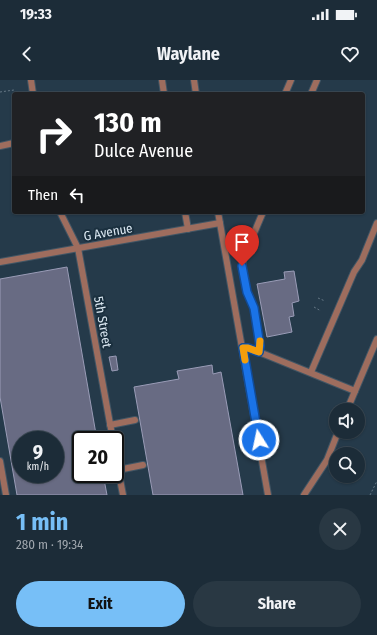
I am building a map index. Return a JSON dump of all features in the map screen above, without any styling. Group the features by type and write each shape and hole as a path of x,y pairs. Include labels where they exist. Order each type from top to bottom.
{"lane":[{"path":"31,80 33,92"},
{"path":"162,80 164,92"},
{"path":"194,80 196,92"},
{"path":"286,92 291,80"},
{"path":"312,92 317,80"},
{"path":"0,146 12,143"},
{"name":"5th Street","path":"61,214 78,248 111,431"},
{"path":"185,214 188,229"},
{"path":"218,214 268,495"},
{"path":"259,352 260,346 254,308 247,292 242,266 262,214"},
{"name":"G Avenue","path":"0,262 220,223"},
{"path":"311,372 354,272 362,260 377,223"},
{"path":"350,403 377,339"},
{"path":"243,348 248,348 259,352 355,391"},
{"path":"110,425 135,420"},
{"path":"304,495 327,460 335,439"},
{"path":"0,461 6,495"},
{"path":"124,469 143,465"},
{"path":"121,483 123,495"}],"path":[{"path":"0,92 14,90"},
{"path":"318,298 325,301"},
{"path":"314,307 321,311"},
{"path":"370,495 377,481"}],"building":[{"path":"67,267 95,431 72,431 72,483 105,483 107,495 17,495 15,483 64,483 64,431 12,431 12,466 0,397 0,279"},
{"path":"294,271 299,301 292,303 294,316 289,317 292,332 267,337 257,284 285,279 284,272"},
{"path":"116,356 118,370 112,371 109,357"},
{"path":"212,365 213,374 221,372 243,495 153,495 134,387 179,379 177,371"}],"slow traffic":[{"path":"245,360 243,348 248,348 259,352 260,341"}],"route":[{"path":"242,266 247,292 254,308 260,346 259,352 248,348 243,348 259,440"}]}
